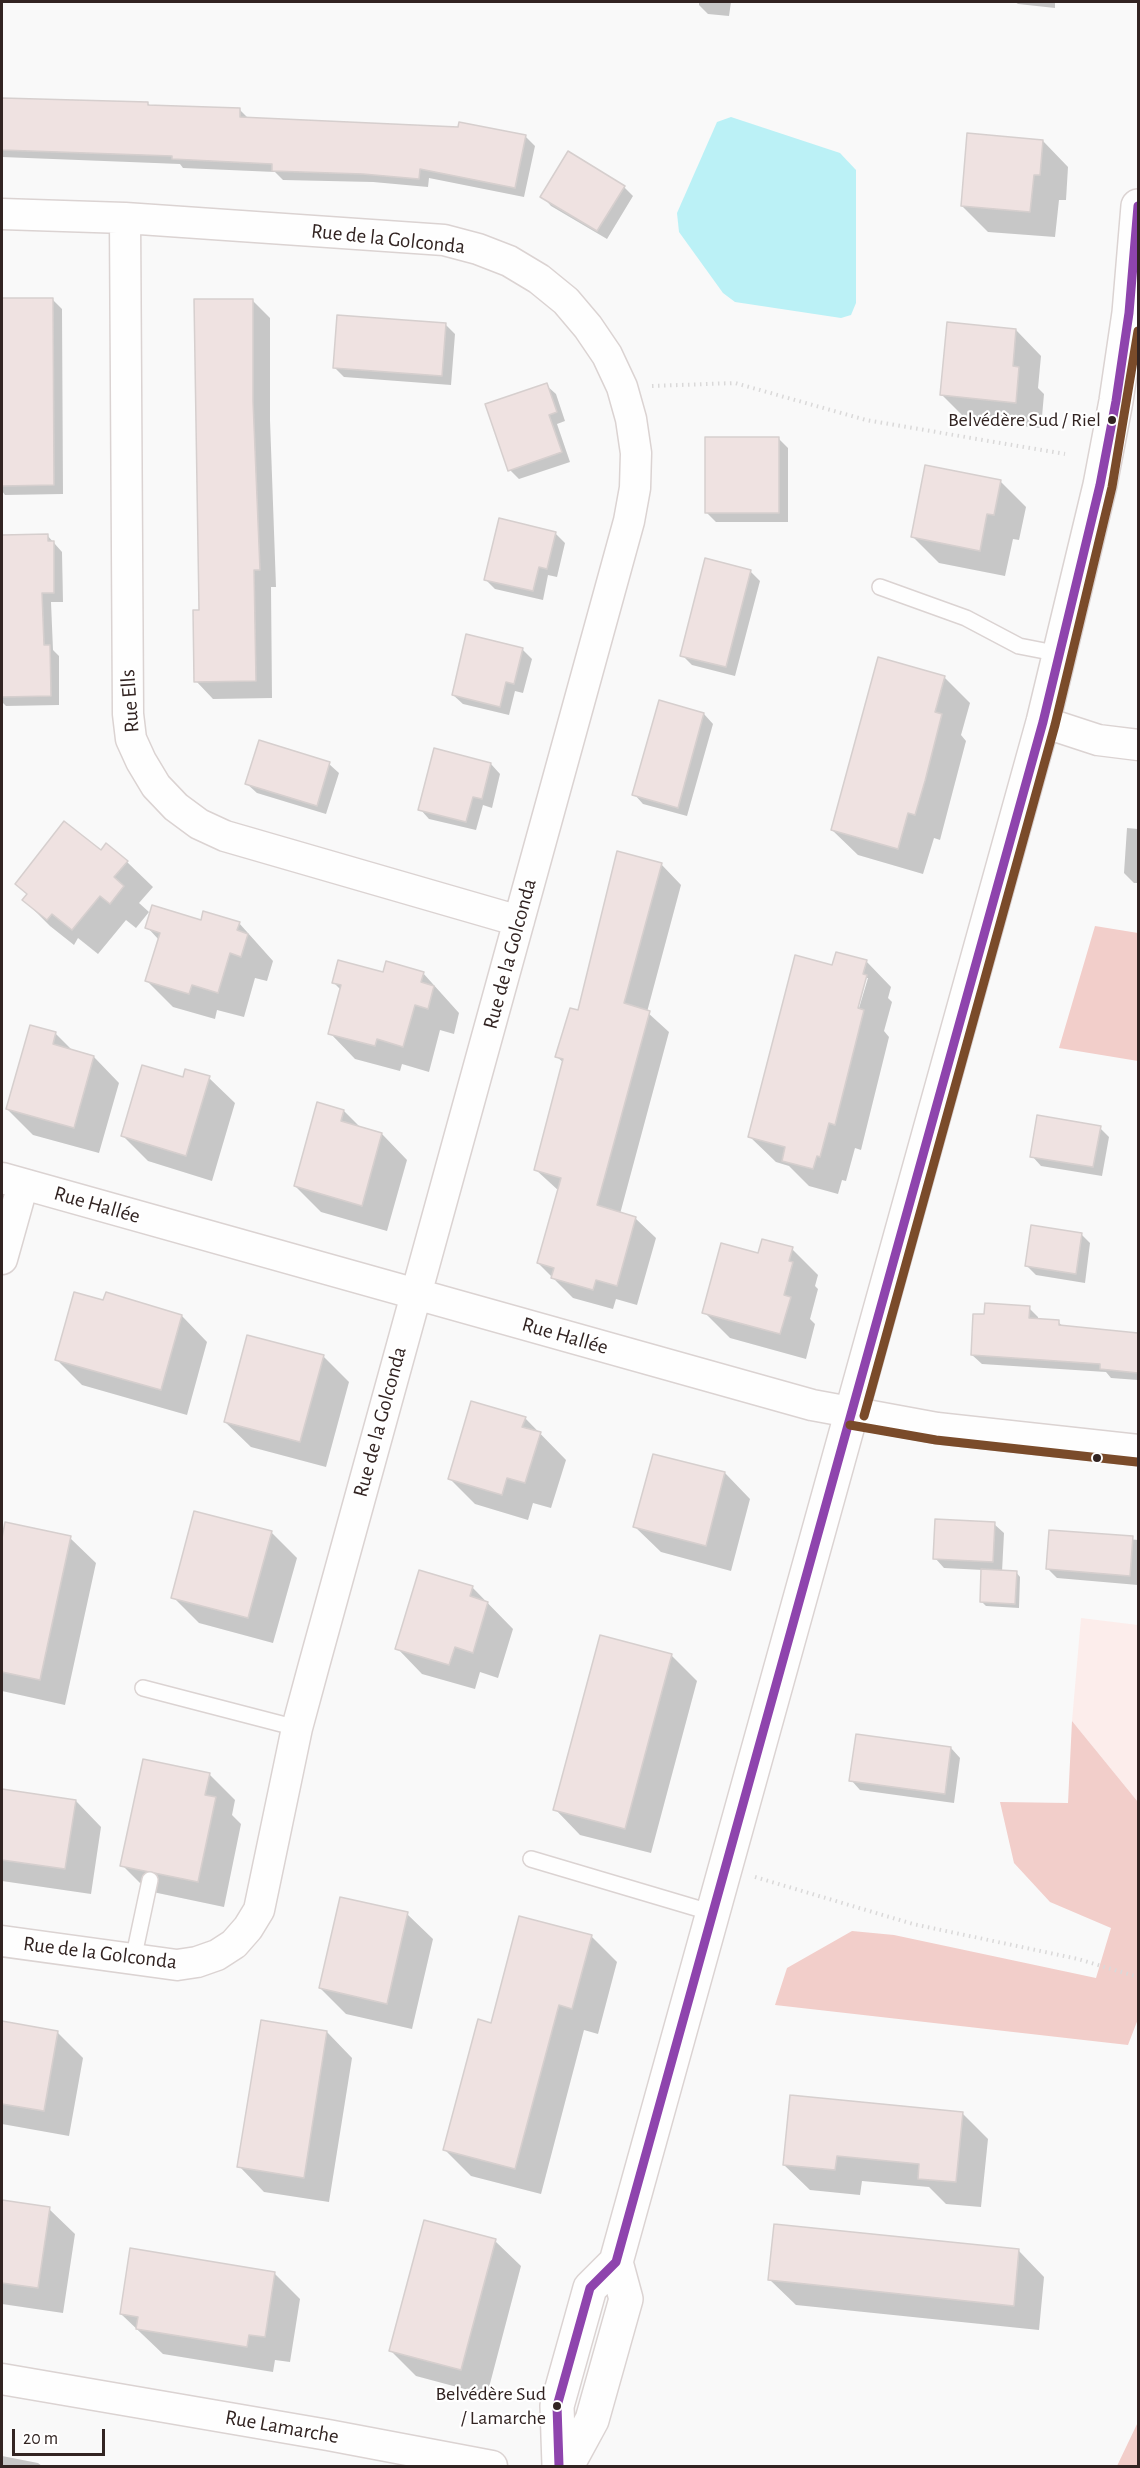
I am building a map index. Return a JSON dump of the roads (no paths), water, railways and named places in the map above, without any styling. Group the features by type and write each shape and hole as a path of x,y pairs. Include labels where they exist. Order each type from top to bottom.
{"street":[{"path":"559,2466 557,2406 590,2288 616,2262 1043,722 1131,359 1138,206"},
{"name":"Rue de la Golconda","path":"2,214 125,218 444,240 478,249 509,261 539,279 566,301 595,336 622,387 631,419 636,453 635,488 629,521 297,1728 259,1910 248,1928 234,1944 217,1955 197,1962 177,1965 2,1941"},
{"name":"Rue Ells","path":"125,218 128,714 131,739 141,761 156,786 176,807 199,824 225,836 519,921"},
{"path":"1043,722 1098,740 1138,744"},
{"path":"2,1259 12,1181"},
{"name":"Rue Hallée","path":"12,1181 797,1401 937,1428 1138,1449"},
{"path":"567,2466 592,2420 626,2299 616,2262"},
{"name":"Rue Lamarche","path":"2,2379 328,2435 492,2466"}],"lane":[{"path":"880,587 966,618 1019,646 1060,654"},
{"path":"142,1688 297,1728"},
{"path":"531,1860 713,1913"},
{"path":"133,1960 150,1880"}],"water":[{"path":"731,117 840,153 856,170 856,303 851,315 841,318 735,302 723,293 679,232 677,213 717,122"}],"place":[{"name":"Belvédère Sud / Riel","path":"1112,420"},
{"name":"Belvédère Sud / Lamarche","path":"557,2406"}]}
